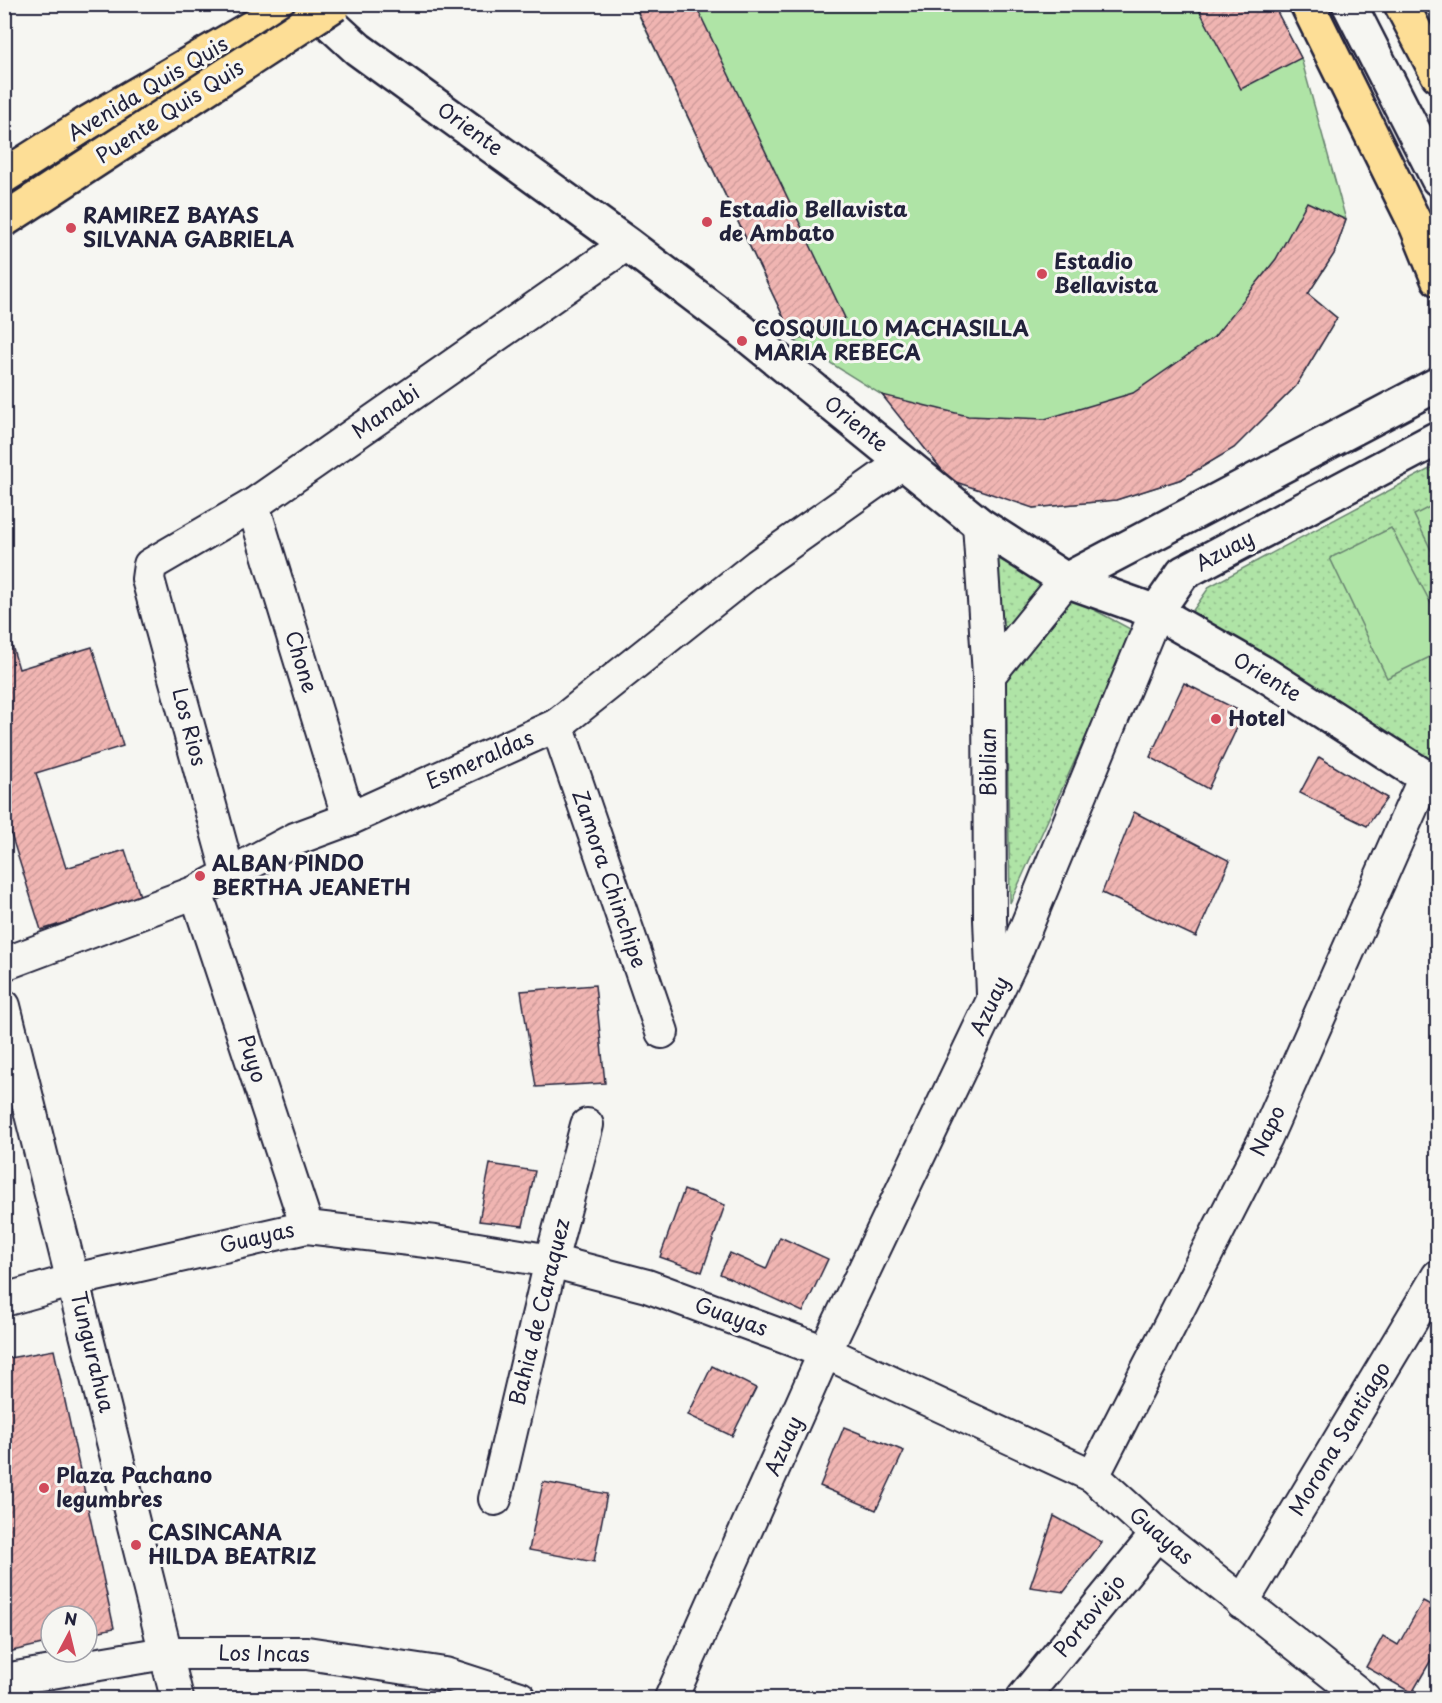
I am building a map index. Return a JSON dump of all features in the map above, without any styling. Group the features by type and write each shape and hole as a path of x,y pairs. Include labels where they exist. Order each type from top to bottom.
{"main road":[{"name":"Avenida Quis Quis","path":"4,176 86,124 292,4"},
{"path":"1307,4 1417,227 1437,279"},
{"path":"1349,4 1437,179"},
{"path":"1401,4 1437,75"},
{"name":"Puente Quis Quis","path":"4,220 326,9"},
{"name":"Oriente","path":"326,9 358,49 627,244 738,328 979,524 1066,580 1156,612 1263,673 1431,782"},
{"path":"1066,580 1437,384"},
{"name":"Azuay","path":"1156,612 1183,573 1437,438"}],"street":[{"name":"Manabi","path":"148,579 150,565 252,505 627,244"},
{"name":"Esmeraldas","path":"4,964 196,892 295,839 349,819 557,725 758,564 902,463"},
{"name":"Chone","path":"252,505 349,819"},
{"name":"Biblian","path":"979,524 989,675 990,920 993,1001"},
{"name":"Los Rios","path":"148,579 229,875"},
{"path":"989,675 1066,580"},
{"name":"Azuay","path":"671,1698 825,1352 1015,954 1156,612"},
{"name":"Zamora Chinchipe","path":"557,725 662,1032"},
{"name":"Napo","path":"1093,1476 1266,1137 1431,782"},
{"name":"Puyo","path":"196,892 307,1227"},
{"name":"Tungurahua","path":"4,1006 177,1698"},
{"name":"Bahia de Caraquez","path":"495,1499 551,1261 587,1125"},
{"name":"Guayas","path":"4,1300 74,1280 307,1227 435,1242 551,1261 647,1286 825,1352 1093,1476 1157,1534 1364,1698"},
{"name":"Morona Santiago","path":"1242,1603 1437,1276"},
{"name":"Portoviejo","path":"1023,1698 1157,1534"},
{"name":"Los Incas","path":"4,1680 165,1653 307,1653 446,1674 520,1698"}],"green space":[{"name":"Estadio Bellavista","path":"634,5 1273,5 1301,58 1346,220 1334,254 1308,294 1337,318 1296,386 1234,448 1182,479 1116,500 1033,508 882,395 795,341"},
{"path":"1437,465 1437,773 1189,616 1210,586"},
{"path":"1437,503 1437,562 1414,515"},
{"path":"1391,528 1437,615 1438,653 1387,678 1330,558"},
{"path":"995,557 1047,585 995,642"},
{"path":"1072,598 1134,631 1010,903 1006,675"}],"building":[{"path":"634,4 695,4 845,318 795,341"},
{"path":"1196,4 1273,4 1301,58 1241,89"},
{"path":"1307,202 1346,220 1334,254 1308,294 1337,318 1296,386 1234,448 1182,479 1116,500 1033,508 950,480 882,395 968,416 1045,419 1133,393 1214,337 1276,259"},
{"path":"10,639 19,669 92,647 123,746 36,773 66,868 125,850 141,899 41,930 4,812 4,641"},
{"path":"1184,683 1244,713 1208,789 1150,757"},
{"path":"1319,757 1387,798 1367,826 1300,793"},
{"path":"1134,812 1230,861 1196,937 1102,893"},
{"path":"595,985 605,1083 536,1087 521,991"},
{"path":"490,1164 535,1171 523,1226 479,1221"},
{"path":"684,1190 725,1205 702,1272 660,1257"},
{"path":"780,1237 828,1259 803,1312 720,1274 730,1253 766,1269"},
{"name":"Plaza Pachano legumbres","path":"54,1350 114,1628 99,1631 99,1604 39,1604 39,1645 4,1653 4,1359"},
{"path":"712,1366 756,1388 732,1436 688,1415"},
{"path":"844,1427 904,1451 876,1510 820,1486"},
{"path":"543,1482 607,1494 594,1562 529,1550"},
{"path":"1054,1516 1102,1542 1064,1592 1030,1587"},
{"path":"1423,1601 1438,1609 1438,1648 1412,1693 1366,1667 1383,1636 1398,1645"}],"place":[{"name":"Estadio Bellavista de Ambato","path":"707,222"},
{"name":"RAMIREZ BAYAS SILVANA GABRIELA","path":"71,228"},
{"name":"Estadio Bellavista","path":"1042,274"},
{"name":"COSQUILLO MACHASILLA MARIA REBECA","path":"742,341"},
{"name":"Hotel","path":"1216,719"},
{"name":"ALBAN PINDO BERTHA JEANETH","path":"200,876"},
{"name":"Plaza Pachano legumbres","path":"44,1488"},
{"name":"CASINCANA HILDA BEATRIZ","path":"136,1545"}]}
